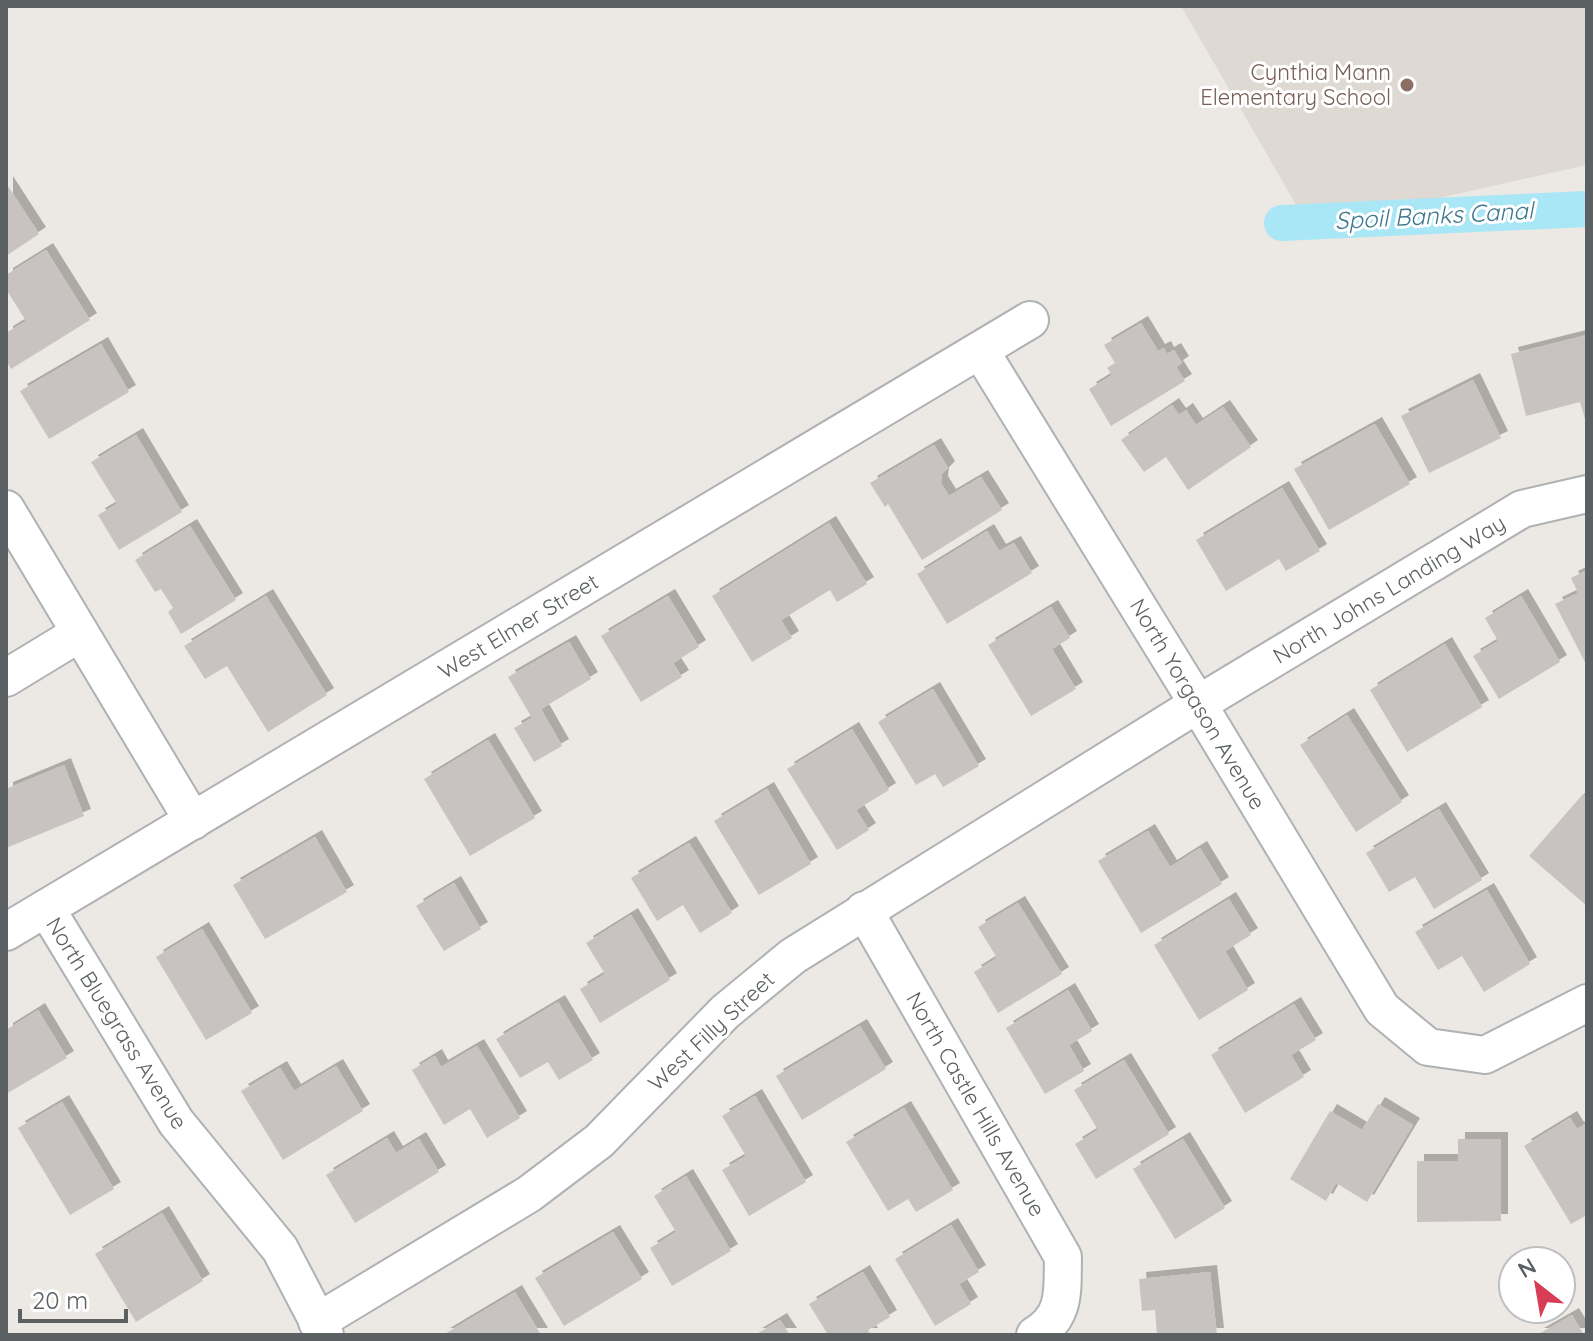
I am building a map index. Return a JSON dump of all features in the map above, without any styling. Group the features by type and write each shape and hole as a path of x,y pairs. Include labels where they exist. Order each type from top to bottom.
{"street":[{"name":"West Elmer Street","path":"6,932 1030,320"},
{"name":"North Yorgason Avenue","path":"980,350 1382,1009 1428,1047 1485,1055 1587,1003"},
{"name":"North Johns Landing Way","path":"1198,704 1522,509 1587,494"},
{"path":"6,509 193,821"},
{"path":"6,678 80,633"},
{"name":"West Filly Street","path":"321,1329 529,1194 599,1141 725,1012 793,956 1198,704"},
{"name":"North Bluegrass Avenue","path":"46,908 176,1122 280,1249 321,1329"},
{"name":"North Castle Hills Avenue","path":"864,910 1063,1257 1062,1305 1044,1330 1035,1335"}],"shaded area":[{"name":"Cynthia Mann Elementary School","path":"1181,6 1587,6 1587,165 1309,227"}],"building":[{"path":"6,183 39,234 6,256"},
{"path":"46,250 90,320 11,369 6,360 6,333 26,321 6,289 6,275"},
{"path":"1141,323 1158,351 1164,348 1167,354 1174,350 1182,363 1176,367 1185,381 1111,426 1089,389 1112,375 1107,368 1115,363 1104,345"},
{"path":"1587,335 1587,426 1580,402 1526,416 1511,354"},
{"path":"101,344 129,392 49,439 20,391"},
{"path":"1473,380 1501,438 1429,473 1401,416"},
{"path":"1172,405 1179,415 1186,410 1196,425 1223,407 1251,447 1188,490 1166,457 1144,472 1121,440"},
{"path":"1375,424 1410,484 1329,530 1294,469"},
{"path":"136,435 182,512 119,550 98,515 117,504 91,462"},
{"path":"934,445 948,468 942,474 941,483 949,496 981,477 1002,510 922,560 888,504 885,507 870,483"},
{"path":"1282,488 1320,551 1286,571 1279,559 1226,591 1196,540"},
{"path":"829,523 867,584 837,602 830,590 781,620 792,638 752,662 712,596"},
{"path":"190,526 236,600 181,634 168,612 173,608 161,589 155,592 135,560"},
{"path":"987,531 999,551 1014,543 1032,573 947,624 917,574"},
{"path":"1587,570 1587,666 1555,604 1578,593 1571,578"},
{"path":"266,596 327,695 268,732 227,666 205,679 184,646"},
{"path":"668,596 699,647 673,663 682,677 641,702 601,636"},
{"path":"1521,596 1560,662 1499,699 1473,656 1498,641 1485,618"},
{"path":"1051,607 1070,638 1052,649 1076,689 1031,716 988,645"},
{"path":"569,642 591,679 541,709 562,746 534,762 514,728 532,718 508,677"},
{"path":"1445,644 1482,707 1407,752 1370,690"},
{"path":"933,689 979,766 943,787 935,774 916,785 878,722"},
{"path":"1347,715 1402,802 1356,832 1300,745"},
{"path":"852,729 889,790 856,810 869,830 837,850 787,769"},
{"path":"488,740 535,818 470,856 424,779"},
{"path":"64,765 84,816 6,848 6,789"},
{"path":"767,789 811,864 759,895 714,821"},
{"path":"1583,794 1587,797 1587,906 1529,856"},
{"path":"1439,809 1482,880 1434,909 1415,877 1389,892 1366,853"},
{"path":"1148,831 1170,867 1200,848 1222,884 1141,933 1098,861"},
{"path":"315,837 347,892 265,939 233,885"},
{"path":"689,843 732,913 700,933 683,905 657,921 631,878"},
{"path":"454,883 481,929 444,951 416,906"},
{"path":"1487,890 1530,964 1484,992 1462,956 1438,970 1415,932"},
{"path":"1229,899 1251,935 1225,951 1248,990 1199,1020 1154,945"},
{"path":"1018,903 1062,974 998,1013 974,972 997,958 978,927"},
{"path":"631,915 670,980 600,1023 580,989 605,974 586,943"},
{"path":"202,929 252,1013 206,1040 156,957"},
{"path":"1068,990 1092,1031 1069,1045 1084,1071 1045,1094 1006,1028"},
{"path":"558,1002 593,1060 559,1080 548,1062 520,1078 496,1039"},
{"path":"1294,1004 1316,1040 1291,1055 1304,1077 1245,1113 1211,1055"},
{"path":"38,1010 67,1058 6,1094 6,1030"},
{"path":"860,1026 886,1069 802,1120 776,1076"},
{"path":"477,1046 520,1118 487,1138 470,1109 444,1125 412,1070 435,1056 441,1067"},
{"path":"1124,1060 1169,1134 1096,1179 1075,1144 1098,1130 1074,1090"},
{"path":"336,1066 363,1111 283,1160 241,1091 280,1068 294,1091"},
{"path":"755,1096 806,1182 749,1216 722,1170 746,1156 722,1116"},
{"path":"62,1102 114,1189 70,1215 18,1128"},
{"path":"1378,1104 1413,1125 1367,1202 1336,1183 1326,1201 1290,1179 1330,1111 1362,1130"},
{"path":"904,1108 953,1190 916,1212 908,1199 888,1211 846,1142"},
{"path":"1570,1118 1577,1129 1587,1123 1587,1215 1571,1224 1524,1146"},
{"path":"387,1138 396,1153 419,1139 439,1172 355,1223 326,1175"},
{"path":"1183,1139 1225,1208 1175,1239 1133,1169"},
{"path":"1458,1139 1501,1139 1501,1221 1417,1222 1417,1161 1458,1161"},
{"path":"686,1176 731,1251 672,1286 650,1248 676,1232 654,1196"},
{"path":"162,1213 203,1281 136,1322 95,1254"},
{"path":"951,1225 979,1272 959,1284 971,1304 935,1326 895,1259"},
{"path":"613,1232 642,1279 564,1326 535,1278"},
{"path":"863,1272 890,1317 868,1330 871,1335 828,1335 809,1304"},
{"path":"1210,1272 1217,1335 1157,1335 1155,1310 1142,1311 1139,1279"},
{"path":"515,1292 541,1335 443,1335"},
{"path":"780,1320 790,1335 755,1335"},
{"path":"1577,1323 1584,1335 1537,1335 1554,1325"}],"waterway":[{"name":"Spoil Banks Canal","path":"1282,223 1587,209"}],"place":[{"name":"Cynthia Mann Elementary School","path":"1407,85"}]}
